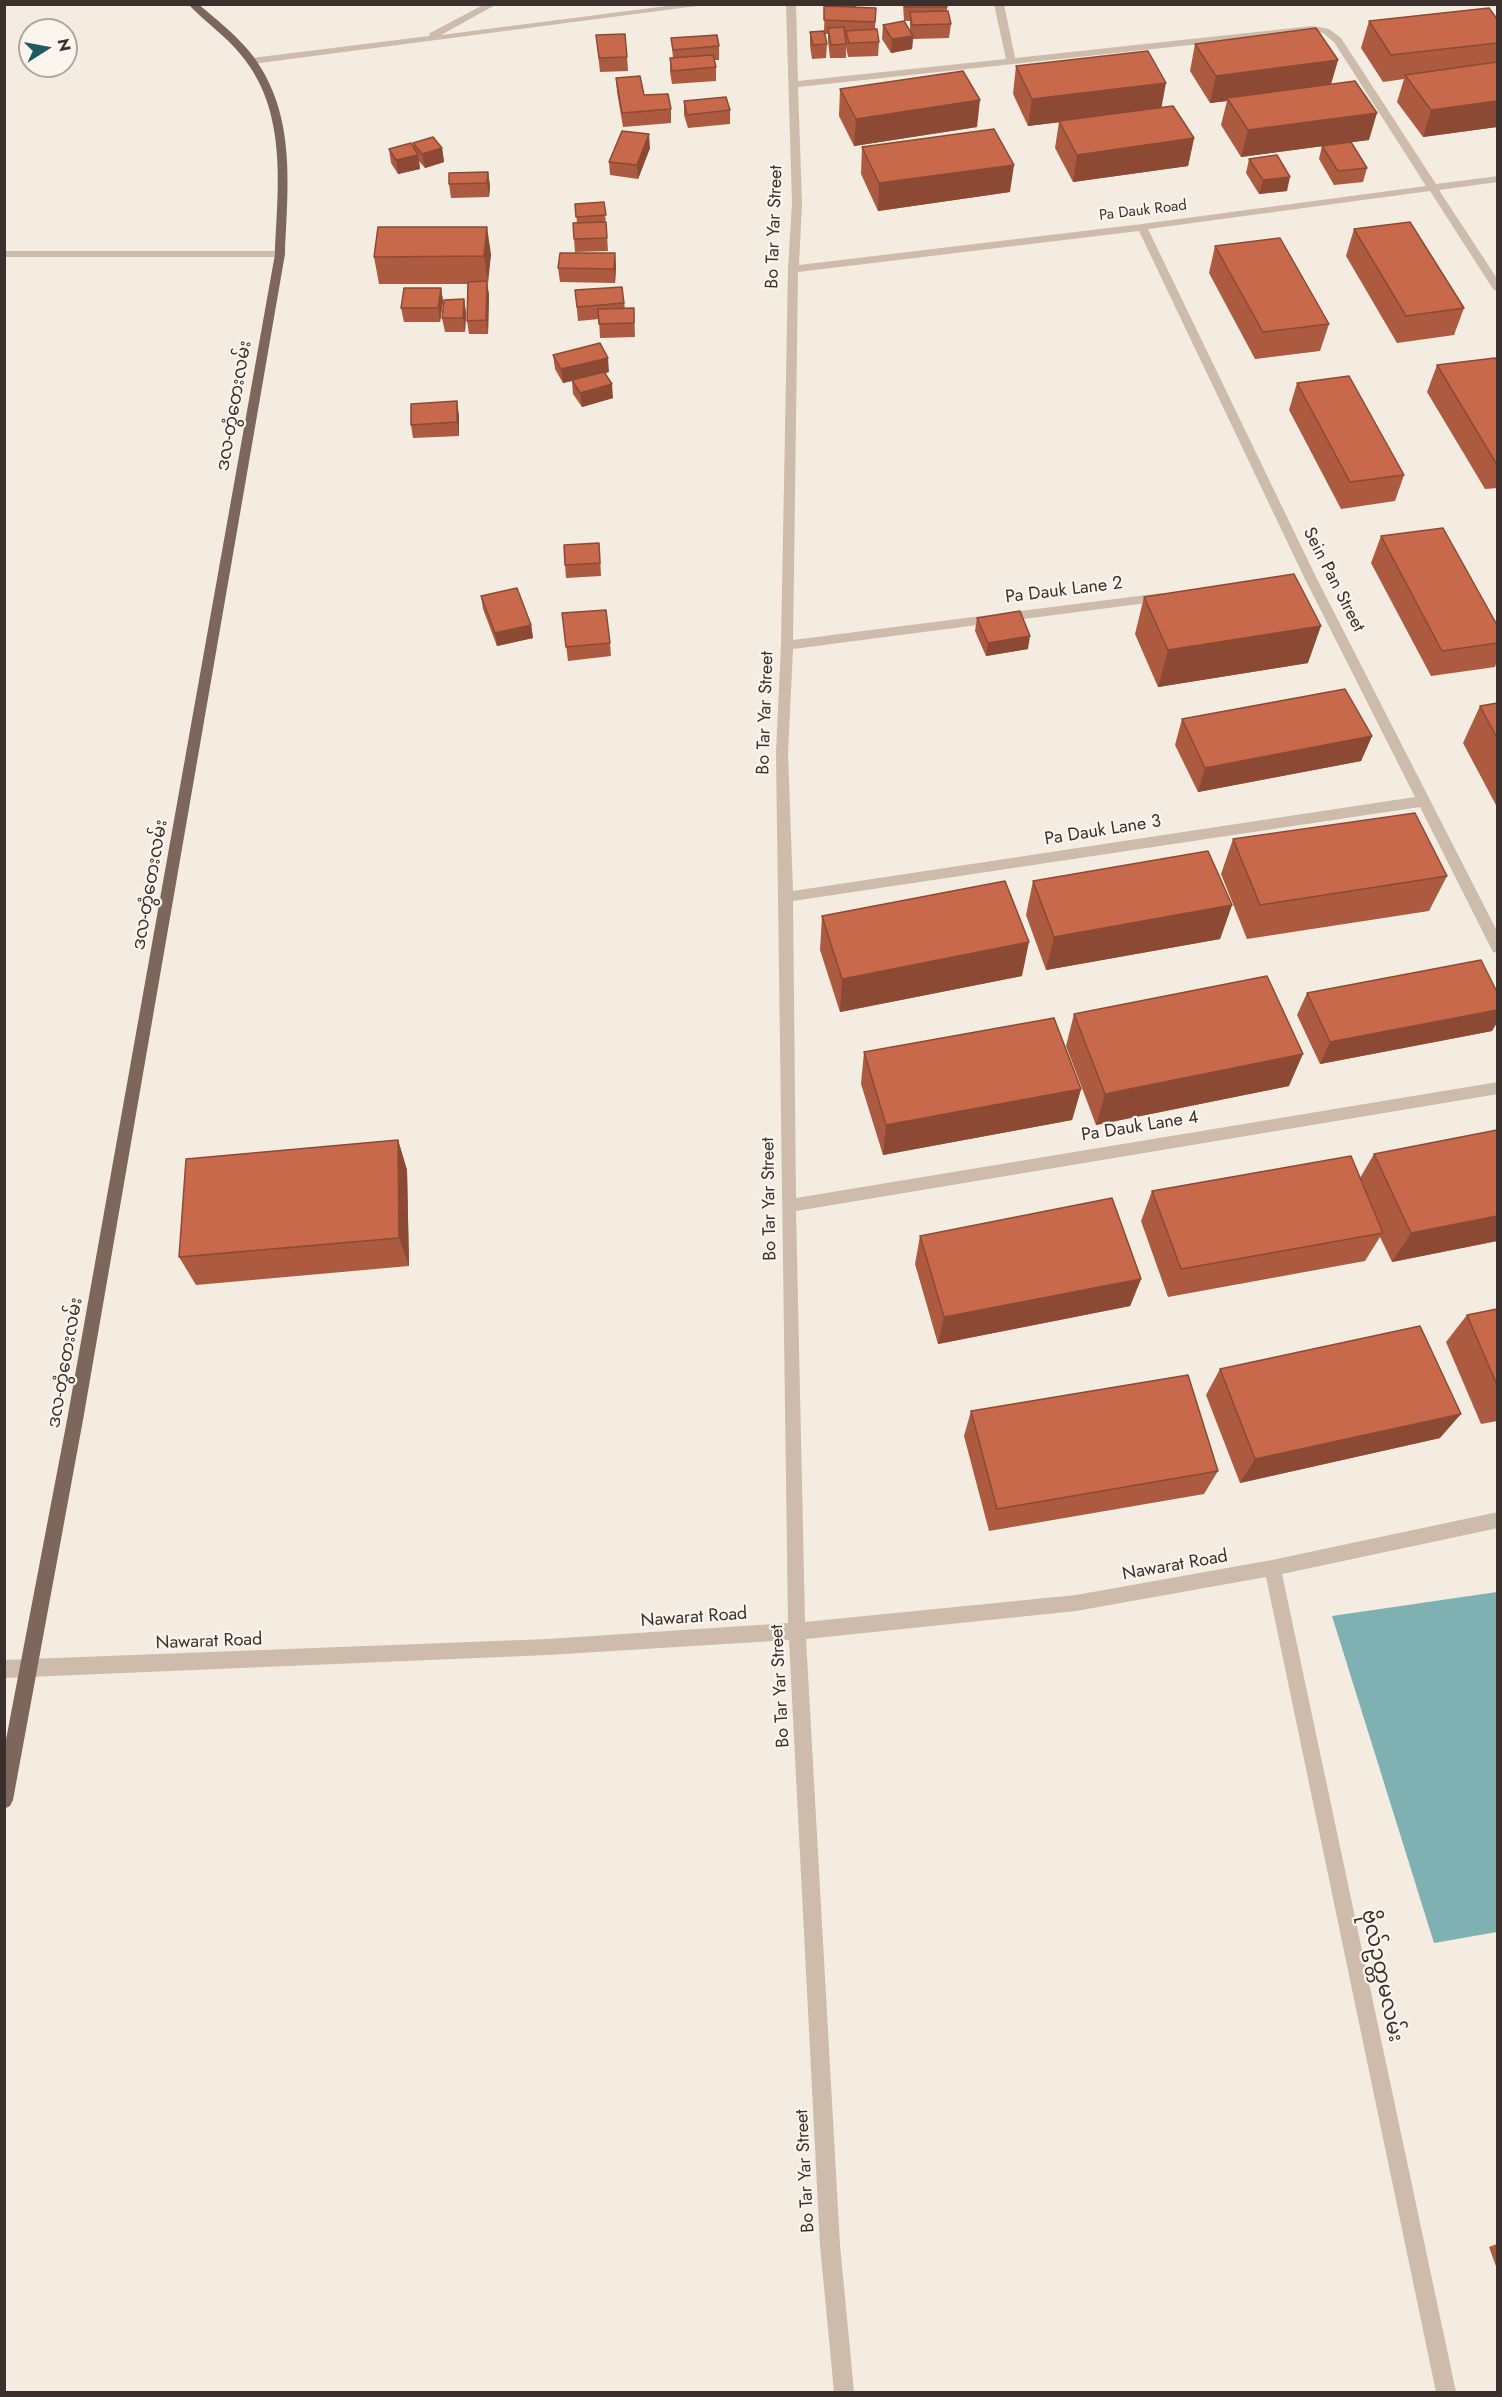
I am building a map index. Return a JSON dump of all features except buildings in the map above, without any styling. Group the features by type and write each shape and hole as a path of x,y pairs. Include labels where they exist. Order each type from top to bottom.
{"main road":[{"name":"ဒလ-တွံတေးလမ်း","path":"4,1800 79,1396 280,254 284,153 274,100 252,61 224,31 192,4"}],"street":[{"path":"422,40 493,4"},
{"path":"252,61 708,4"},
{"name":"Bo Tar Yar Street","path":"790,4 795,84 797,203 793,269 787,645 782,753 797,1631 830,2245 844,2392"},
{"path":"999,4 1011,62"},
{"path":"795,84 1312,29 1326,31 1338,40 1497,289"},
{"name":"Pa Dauk Road","path":"793,269 1142,227 1497,179"},
{"name":"Sein Pan Street","path":"1142,227 1304,578 1424,801 1497,948"},
{"path":"4,254 280,254"},
{"name":"Pa Dauk Lane 2","path":"787,645 1179,594"},
{"name":"Pa Dauk Lane 3","path":"786,897 1424,801"},
{"name":"Pa Dauk Lane 4","path":"790,1206 1497,1088"},
{"name":"Nawarat Road","path":"4,1669 536,1647 797,1631 1076,1603 1272,1568 1497,1520"},
{"name":"ဗိုလ်ဥတ္တမလမ်း","path":"1272,1568 1446,2392"}],"water":[{"path":"1497,1592 1497,1932 1434,1943 1332,1616"}]}
